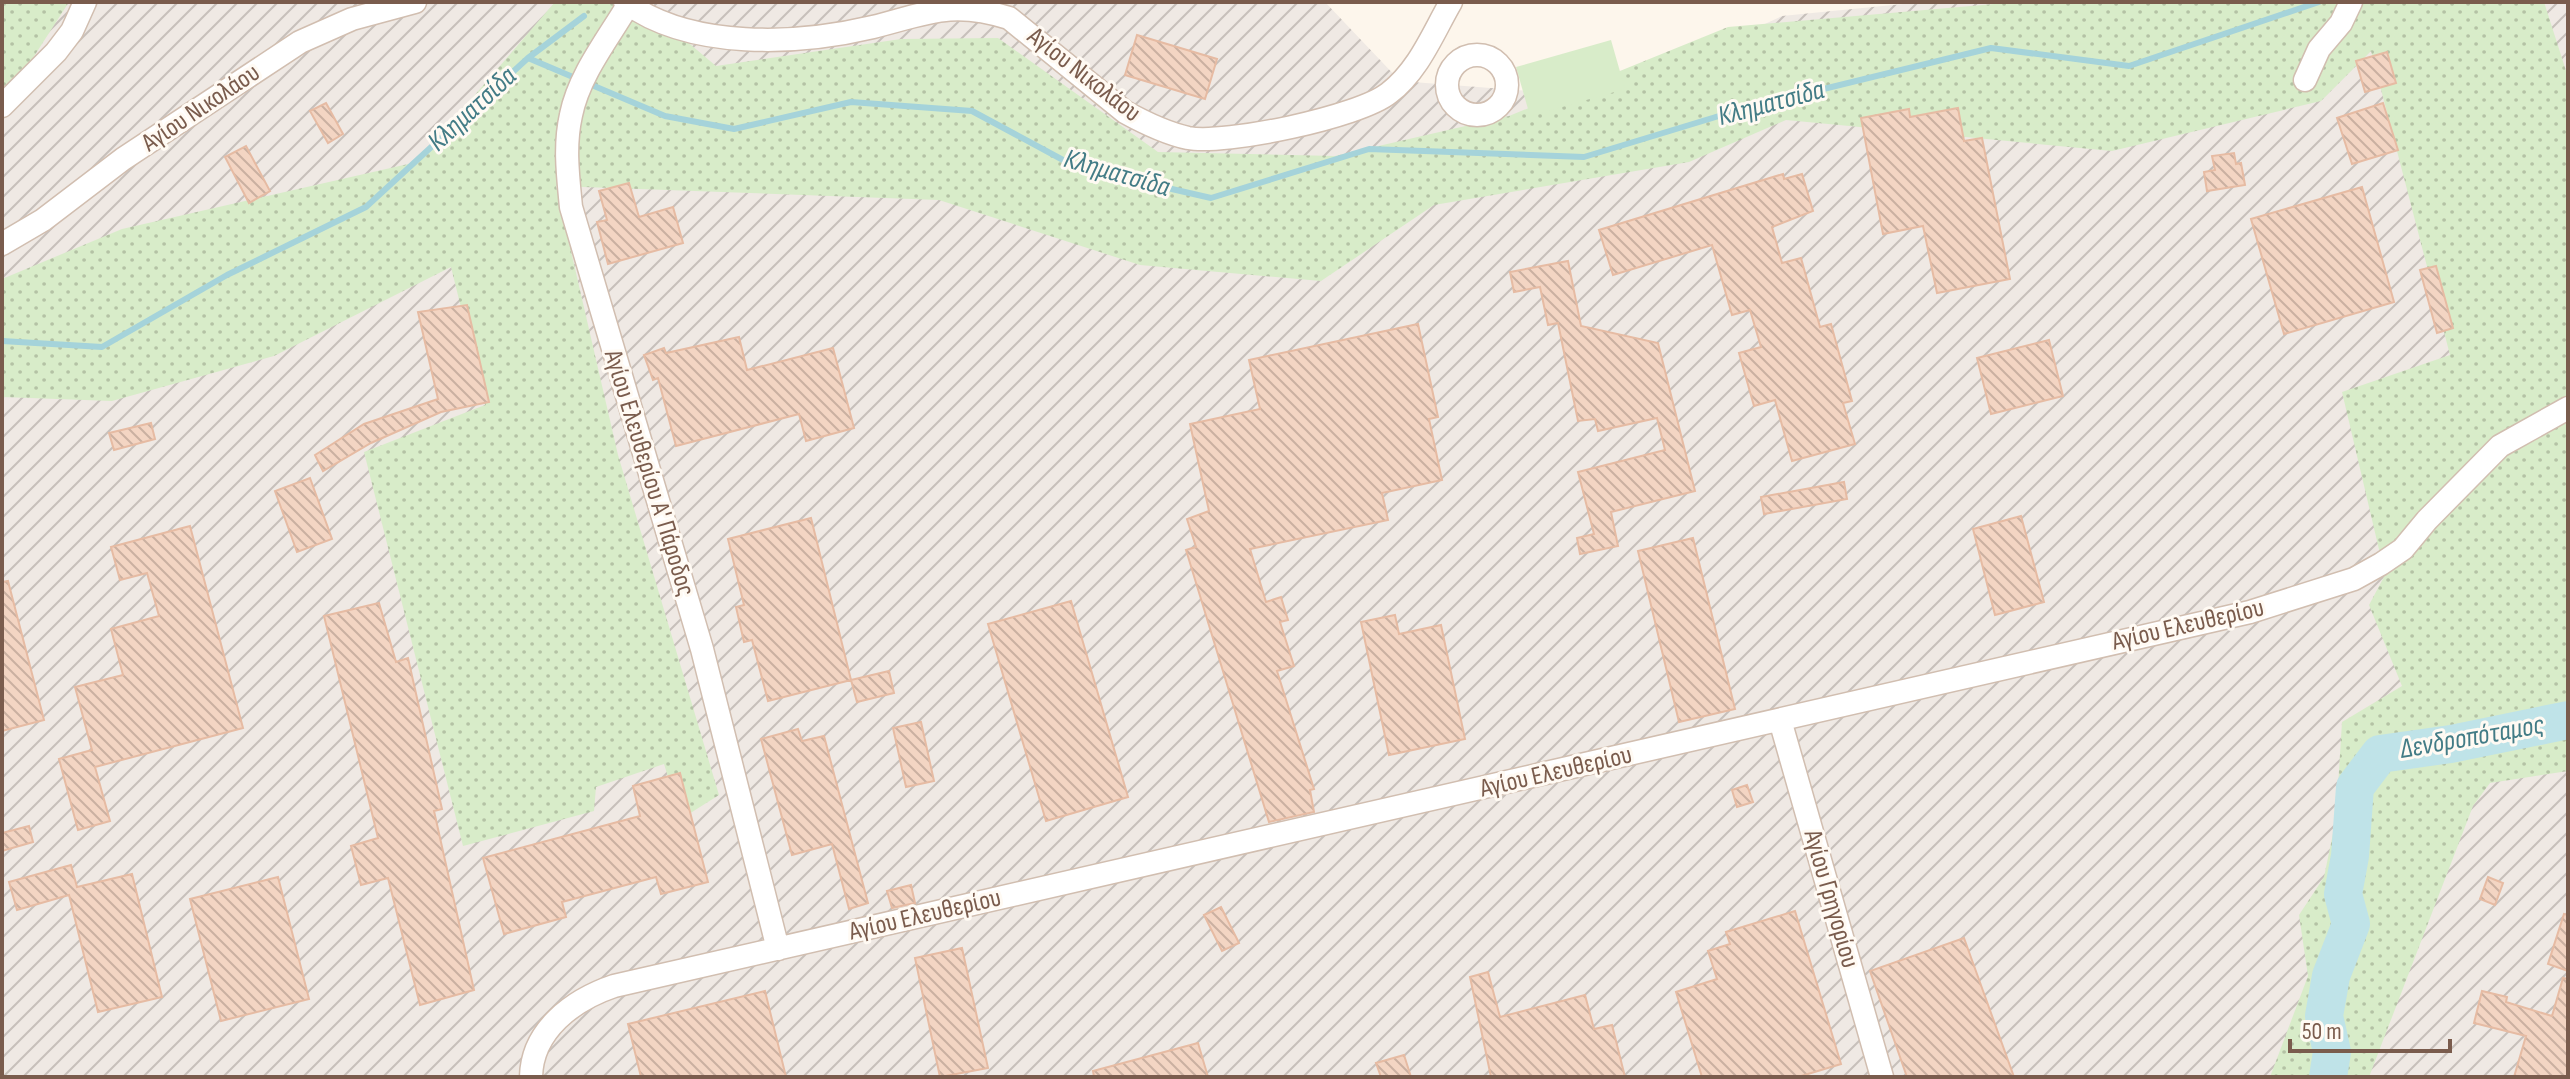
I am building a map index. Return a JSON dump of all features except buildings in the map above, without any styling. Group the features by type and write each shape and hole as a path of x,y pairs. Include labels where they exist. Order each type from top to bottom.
{"street":[{"path":"2,106 56,52 72,31 85,2"},
{"name":"Αγίου Νικολάου","path":"2,244 43,220 123,159 300,42 352,19 415,2"},
{"name":"Αγίου Νικολάου","path":"626,3 681,29 705,36 757,41 871,27 942,7 987,9 1009,18 1125,112 1145,123 1190,139 1248,137 1370,105 1390,93 1423,54 1451,2"},
{"path":"2305,80 2319,49 2341,23 2351,2"},
{"name":"Αγίου Ελευθερίου Α' Πάροδος","path":"626,3 583,81 571,114 566,158 571,207 702,649 778,949"},
{"path":"1423,54 1452,68"},
{"name":"Αγίου Ελευθερίου","path":"531,1077 531,1067 541,1042 555,1021 593,993 699,965 2250,612 2354,579 2403,549 2427,520 2500,446 2568,408"},
{"name":"Αγίου Γρηγορίου","path":"1780,720 1882,1077"}],"shaded area":[{"path":"2,2 1325,2 1400,81 1607,97 1782,16 1923,2 2568,2 2568,1077 2,1077"}],"green space":[{"path":"2,2 69,2 2,106"},
{"path":"555,2 640,2 716,66 901,39 998,38 1158,152 1335,156 1509,116 1728,27 2017,2 2544,2 2568,77 2568,771 2490,783 2473,806 2369,1077 2270,1077 2308,976 2299,915 2324,877 2336,819 2342,722 2402,686 2369,605 2385,575 2342,392 2450,355 2371,51 2321,101 2112,151 1786,120 1689,162 1434,205 1321,281 1140,265 939,200 556,186 618,455 719,795 681,819 664,764 596,787 594,811 463,846 364,452 485,405 451,267 274,356 112,401 2,397 2,279 122,229 417,162"},
{"path":"1611,40 1625,89 1530,116 1516,67"}],"waterway":[{"name":"Κληματσίδα","path":"2,341 102,347 227,275 366,207 528,58 665,116 734,129 851,102 972,111 1076,167 1211,198 1369,149 1584,157 1742,109 1991,48 2129,66 2319,2"},
{"path":"528,58 584,16"},
{"name":"Δενδροπόταμος","path":"2328,1077 2332,1052 2324,1016 2331,976 2351,924 2343,894 2350,856 2355,787 2380,754 2451,744 2568,720"}]}
